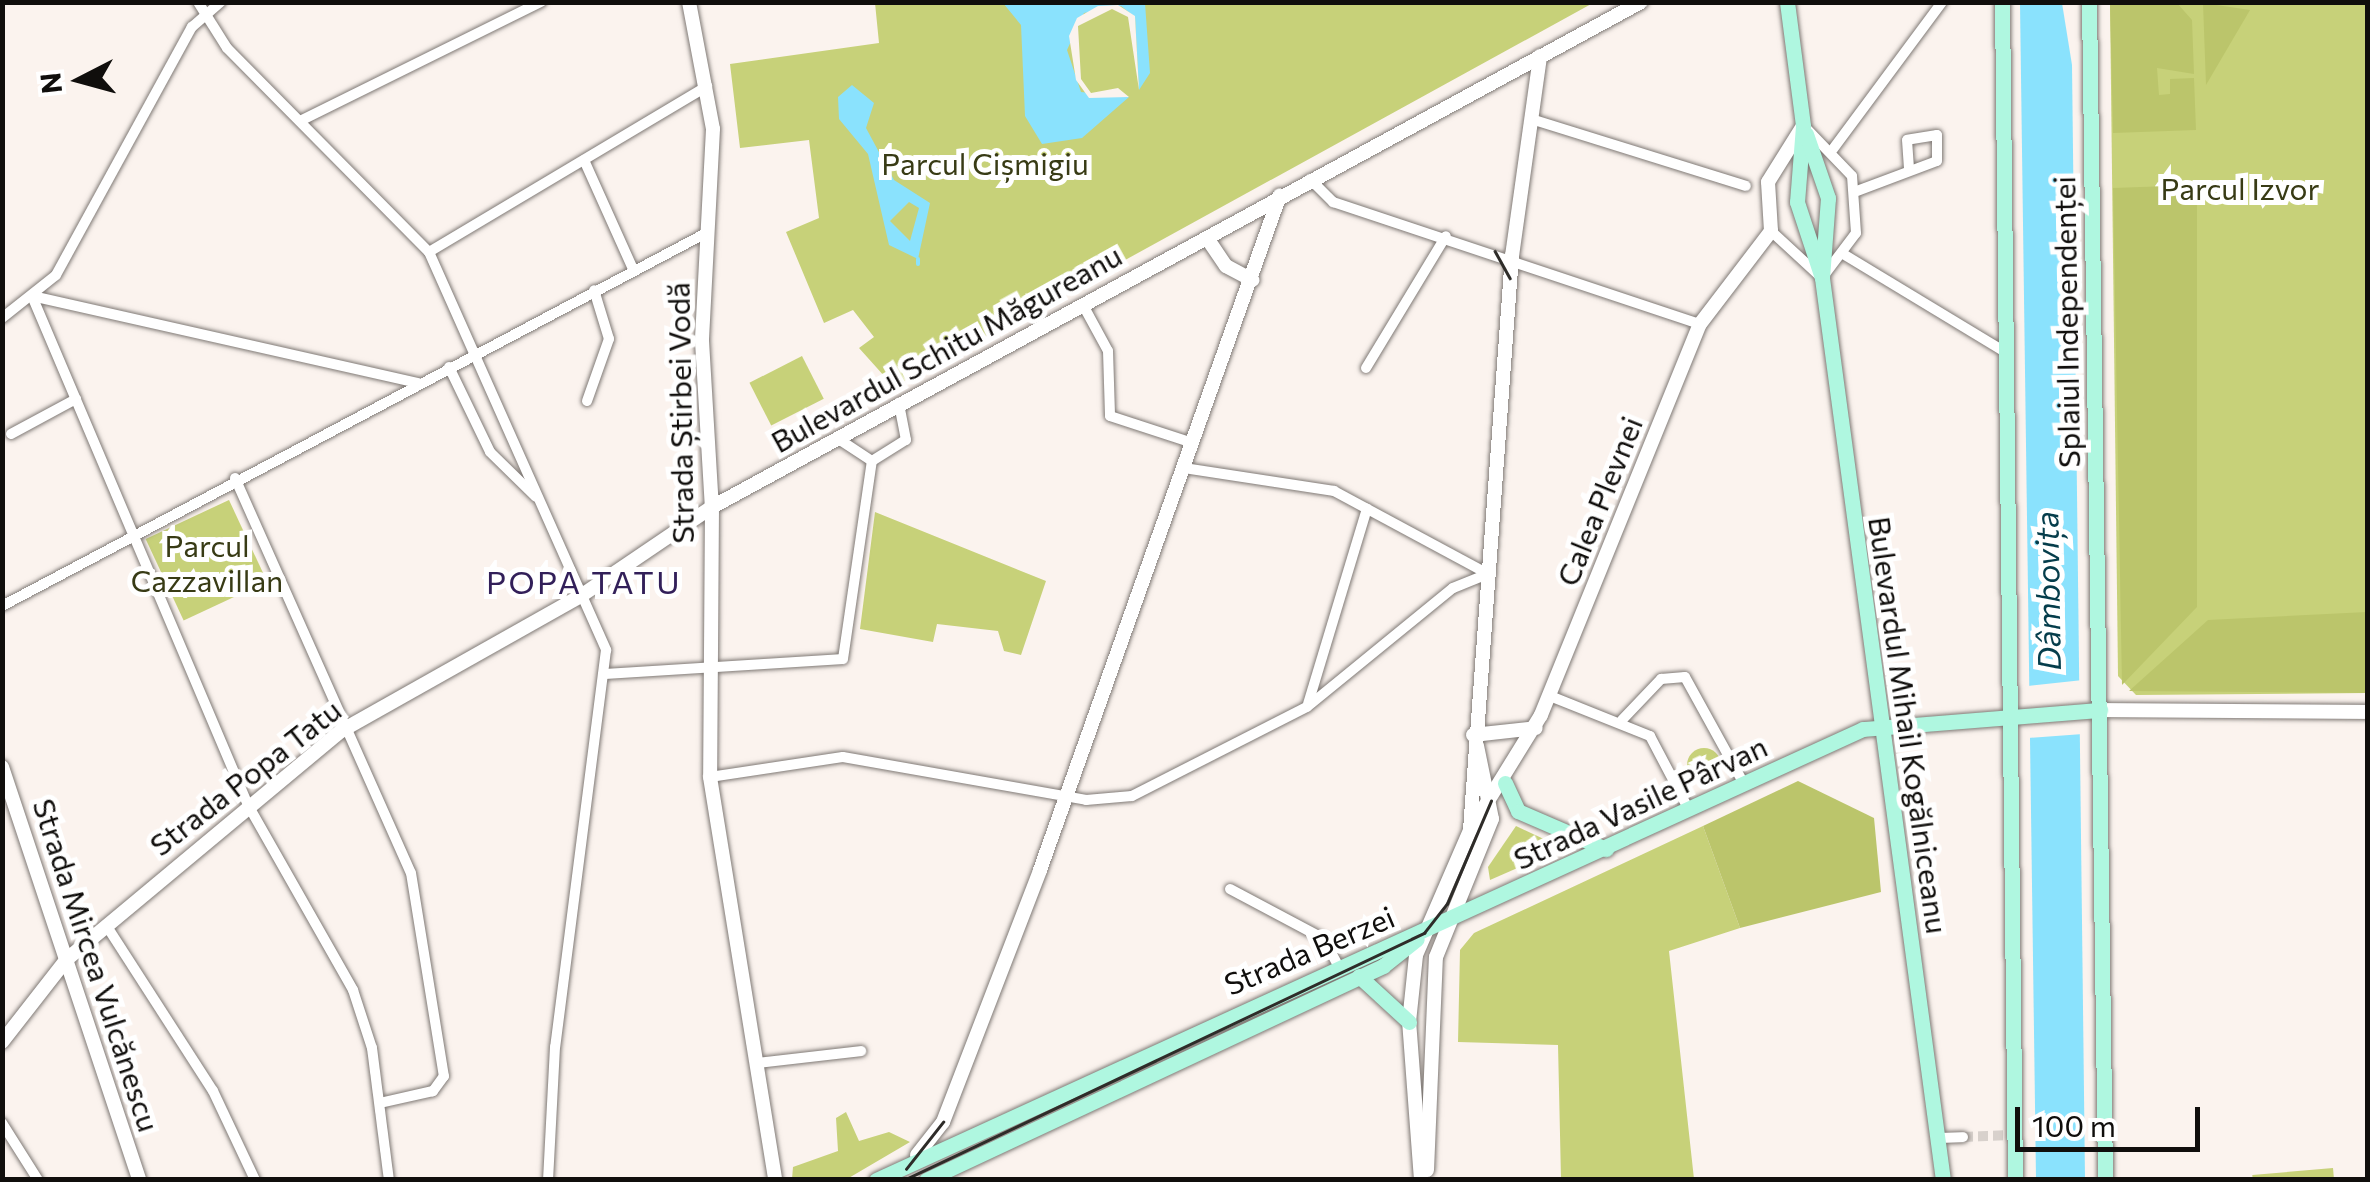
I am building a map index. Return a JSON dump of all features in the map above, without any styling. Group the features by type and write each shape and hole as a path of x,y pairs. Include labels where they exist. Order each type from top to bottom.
{"main road":[{"path":"1787,2 1803,126"},
{"name":"Splaiul Independenței","path":"2002,2 2008,353 2021,715 2015,1180"},
{"name":"Splaiul Independenței","path":"2089,2 2105,1180"},
{"name":"Bulevardul Mihail Kogălniceanu","path":"1803,126 1797,202 1822,278 1942,1180"},
{"name":"Bulevardul Mihail Kogălniceanu","path":"1803,126 1828,198 1822,278"},
{"name":"Strada Vasile Pârvan","path":"1424,933 1881,724 2100,710"},
{"path":"1505,783 1518,811 1606,849"},
{"name":"Strada Berzei","path":"876,1180 917,1155 1337,963 1424,933"},
{"name":"Strada Berzei","path":"926,1180 1359,976 1424,933"},
{"path":"1359,976 1409,1022"}],"street":[{"path":"198,2 203,14 300,121 429,252 582,594 606,674 555,1047 548,1180"},
{"path":"2,318 56,274 203,14 220,2"},
{"path":"300,121 541,2"},
{"name":"Strada Știrbei Vodă","path":"689,2 708,86 708,232 702,340 712,508 710,778 775,1180"},
{"name":"Bulevardul Schitu Măgureanu","path":"712,508 898,403 1641,2"},
{"path":"1832,149 1942,2"},
{"name":"Calea Plevnei","path":"1470,830 1473,736 1510,278 1540,56"},
{"path":"429,252 708,86"},
{"path":"1531,119 1746,186"},
{"path":"1803,126 1832,149 1858,191 1845,255 1822,278 1771,231 1768,182 1803,126"},
{"path":"584,160 633,270"},
{"path":"1858,191 1909,168"},
{"path":"1310,180 1333,202 1512,256 1700,324"},
{"path":"917,1155 943,1122 1067,796 1280,196"},
{"name":"Calea Plevnei","path":"1424,1180 1409,1022 1424,933 1470,830 1505,783 1536,728 1700,324 1771,231"},
{"path":"2,606 235,478 708,232"},
{"path":"1366,368 1446,236"},
{"path":"1207,238 1226,266 1252,280"},
{"path":"1845,255 2008,353"},
{"path":"587,401 609,339 594,290"},
{"path":"32,296 418,383"},
{"path":"32,296 248,806 340,962 363,1016 380,1103 389,1180"},
{"path":"1083,304 1108,351 1110,416 1192,443"},
{"path":"449,368 496,462 537,497"},
{"path":"11,434 76,399"},
{"path":"872,460 906,440 898,403"},
{"path":"837,438 872,460"},
{"path":"606,674 709,674 844,660 872,460"},
{"path":"1184,468 1334,491 1487,574"},
{"path":"235,478 341,731 411,873 443,1070 433,1091 380,1103"},
{"name":"Strada Popa Tatu","path":"2,1042 66,960 341,731 582,594 712,508"},
{"path":"1307,707 1367,509"},
{"path":"710,778 843,757 1067,796 1132,796 1307,707 1452,588 1487,574"},
{"path":"1622,720 1660,679 1685,677 1744,784"},
{"path":"1550,696 1622,720 1658,745 1689,810"},
{"path":"2100,710 2368,712"},
{"path":"1491,801 1473,736 1536,728"},
{"name":"Strada Mircea Vulcănescu","path":"2,768 139,1180"},
{"name":"Calea Plevnei","path":"1424,1180 1434,967 1490,828 1491,801"},
{"path":"1230,889 1324,939 1337,963"},
{"path":"106,925 213,1091 255,1180"},
{"path":"758,1063 861,1052"},
{"path":"943,1122 947,1143 964,1162"},
{"path":"2,1123 38,1180"},
{"path":"1937,1138 1963,1137"}],"green space":[{"name":"Parcul Cișmigiu","path":"875,3 1593,3 894,387 859,348 874,337 853,310 824,323 786,232 819,218 809,140 740,148 730,64 879,43"},
{"name":"Parcul Izvor","path":"2110,3 2367,3 2367,693 2136,695 2118,676"},
{"path":"2110,3 2177,3 2192,20 2194,74 2157,68 2159,95 2170,94 2170,79 2194,78 2196,130 2113,133"},
{"path":"2203,3 2250,10 2206,85"},
{"path":"2197,185 2197,607 2122,685 2113,188"},
{"path":"802,356 824,399 771,426 749,383"},
{"name":"Parcul Cazzavillan","path":"229,500 267,582 184,620 146,539"},
{"path":"875,512 1046,581 1021,655 1004,651 998,631 937,624 933,642 860,629"},
{"path":"2367,612 2367,693 2129,691 2208,620"},
{"path":"1704,748 1716,753 1721,765 1716,777 1704,782 1692,777 1687,765 1692,753"},
{"path":"1798,781 1874,818 1881,892 1740,928 1703,826"},
{"path":"1516,826 1563,848 1490,880 1488,867"},
{"path":"1703,826 1740,928 1669,951 1694,1179 1561,1179 1558,1045 1458,1042 1460,950 1474,933"},
{"path":"846,1112 859,1141 889,1132 910,1142 847,1179 792,1179 793,1167 838,1151 836,1118"},
{"path":"2333,1168 2334,1179 2253,1180 2252,1175"}],"water":[{"path":"1003,3 1145,3 1150,73 1139,90 1135,17 1121,6 1084,13 1067,50 1081,92 1129,97 1082,138 1042,144 1025,116 1021,25"},
{"name":"Dâmbovița","path":"2020,3 2062,3 2072,65 2085,1179 2036,1179"},
{"path":"852,85 874,103 866,128 894,180 930,203 918,259 889,245 868,154 839,119 838,97","holes":["909,202 919,208 910,241 890,221"]}],"pier":[{"path":"1118,5 1135,16 1139,90 1128,17 1112,9 1078,26 1081,79 1091,93 1118,88 1129,97 1089,98 1076,80 1069,36 1077,18 1098,6"},
{"path":"2083,680 2083,734 2028,738 2028,686"}],"waterway":[{"path":"918,259 918,264"}],"tunnel":[{"path":"1963,1137 2010,1135"}],"tram line":[{"path":"1495,251 1510,278"},
{"path":"904,1180 1424,933 1447,904 1491,801"},
{"path":"906,1169 943,1122"}],"district":[{"name":"POPA TATU","path":"584,581"}]}
